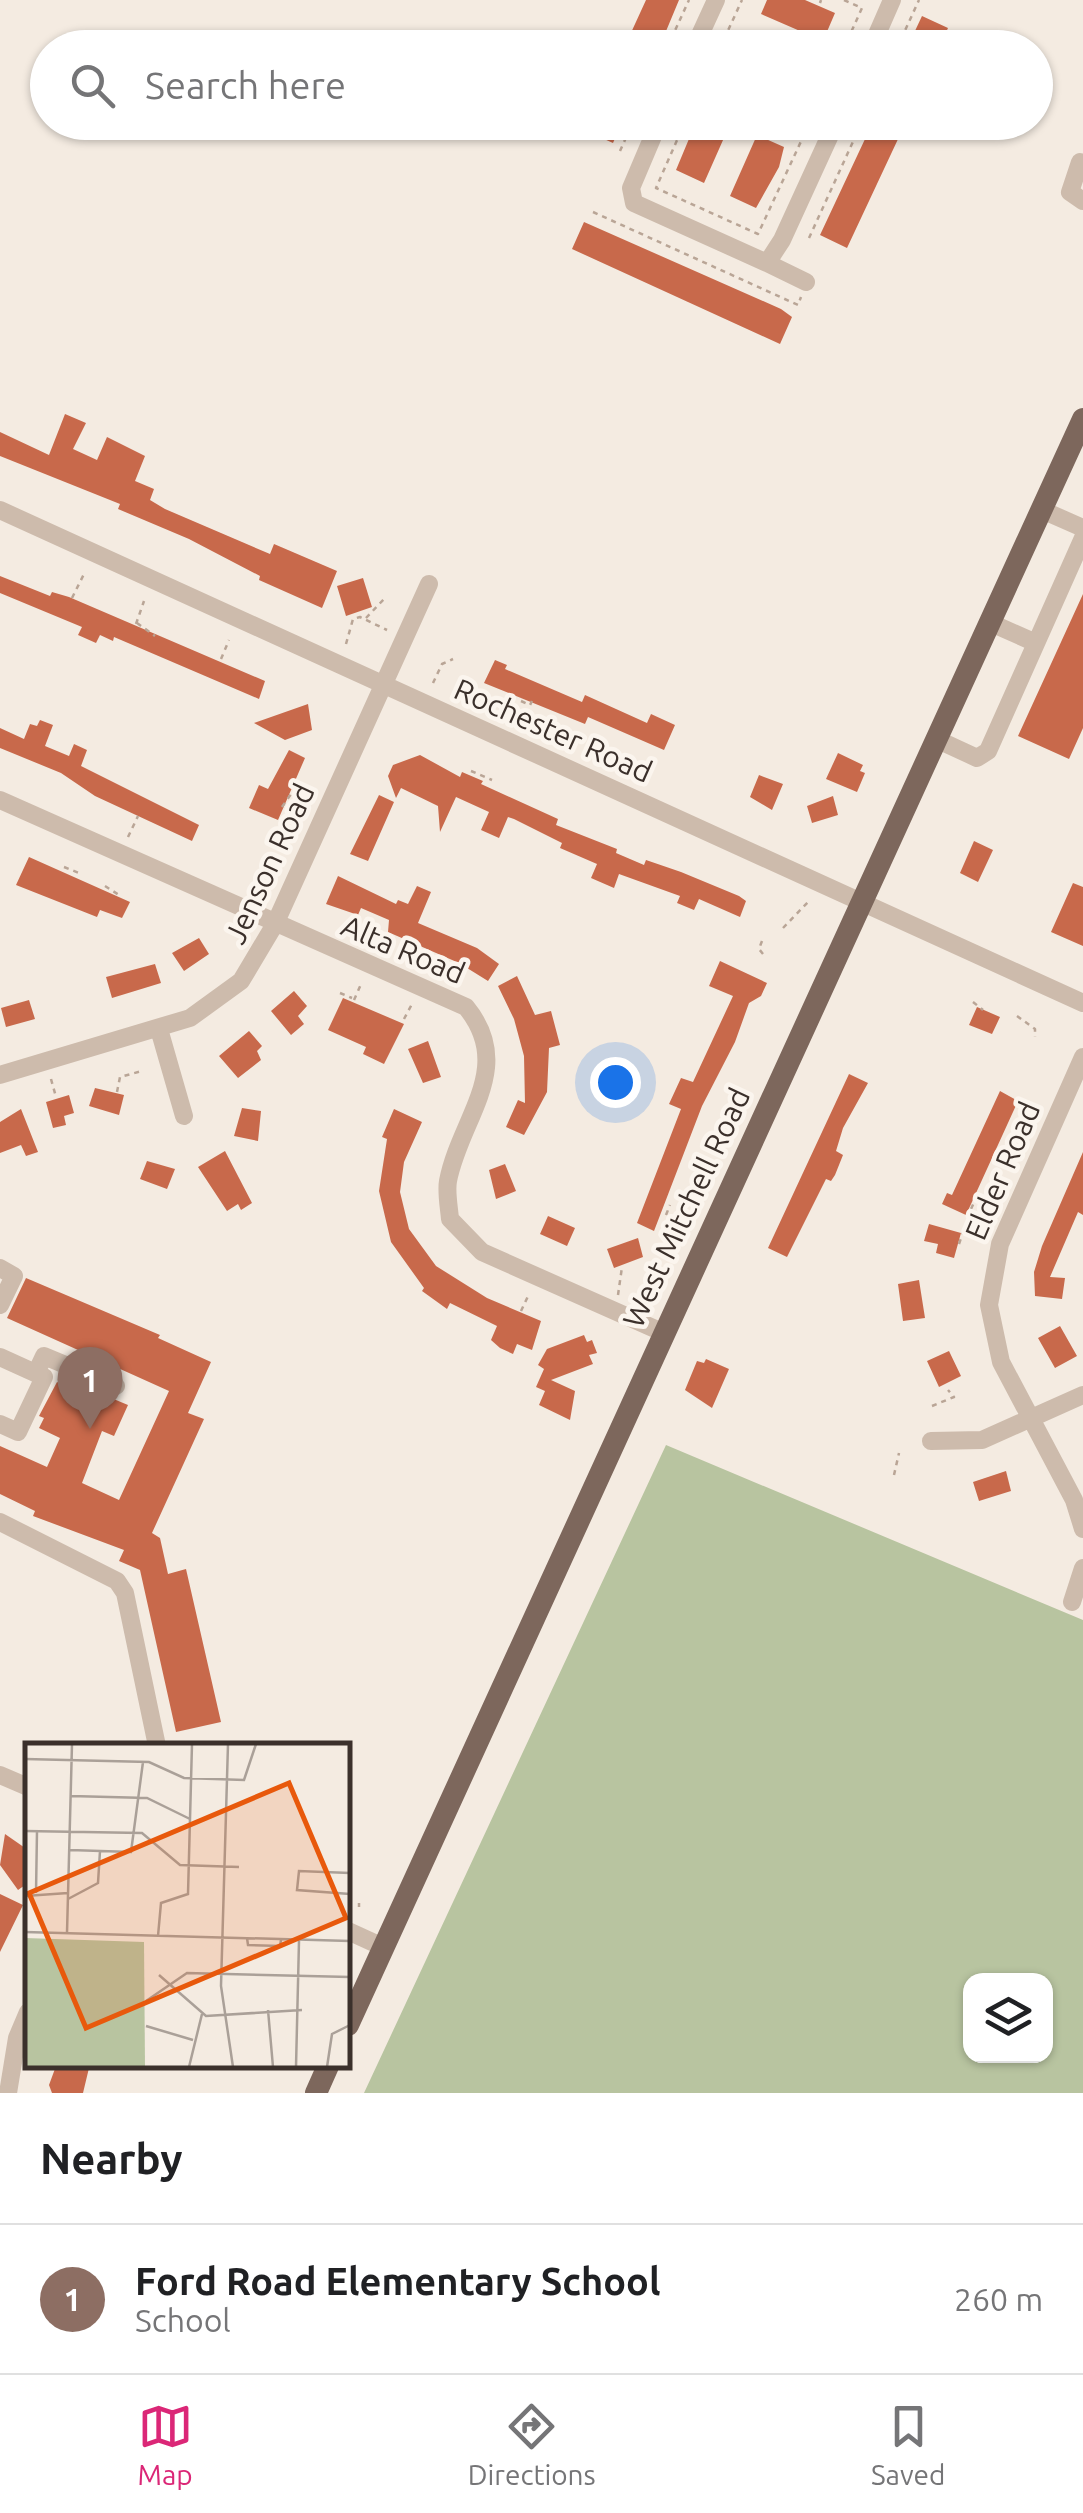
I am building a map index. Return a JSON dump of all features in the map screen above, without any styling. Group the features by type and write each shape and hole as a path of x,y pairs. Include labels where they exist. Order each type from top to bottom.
{"main road":[{"name":"West Mitchell Road","path":"350,2019 1083,419"},
{"path":"316,2093 327,2068"}],"street":[{"path":"702,30 716,0"},
{"path":"879,30 892,0"},
{"path":"652,140 630,188 634,203 767,262 804,288"},
{"path":"767,262 782,240 828,140"},
{"path":"1080,162 1070,192 1083,200"},
{"name":"Rochester Road","path":"0,510 1083,1003"},
{"path":"1042,510 1083,528"},
{"path":"936,739 983,756 1083,538"},
{"name":"Jenson Road","path":"0,1076 159,1029 205,1010 232,990 252,966 274,924 429,584"},
{"path":"991,623 1036,643"},
{"name":"Alta Road","path":"0,800 466,1008 483,1028 489,1061 447,1182 450,1219 482,1252 662,1332"},
{"path":"159,1029 184,1116"},
{"name":"Elder Road","path":"1083,1057 1000,1244 990,1305 996,1346 1074,1500 1083,1529"},
{"path":"0,1306 7,1272"},
{"path":"36,1373 44,1356 116,1386"},
{"path":"0,1357 44,1377 18,1432 0,1424"},
{"path":"932,1441 982,1440 1083,1395"},
{"path":"0,1522 117,1580 125,1592 157,1743"},
{"path":"1072,1602 1083,1568"},
{"path":"0,1774 25,1786"},
{"path":"350,1932 382,1947"},
{"path":"8,2093 9,2036 25,2016"}],"path":[{"path":"676,30 689,0"},
{"path":"728,30 742,0"},
{"path":"844,0 862,8 852,30"},
{"path":"907,30 919,0"},
{"path":"620,151 623,140"},
{"path":"678,140 656,188 758,234 802,140"},
{"path":"809,238 858,140"},
{"path":"673,150 680,153"},
{"path":"781,165 788,169"},
{"path":"768,194 776,197"},
{"path":"593,212 798,305 804,288"},
{"path":"602,226 606,218"},
{"path":"632,239 635,231"},
{"path":"676,260 679,251"},
{"path":"704,272 708,264"},
{"path":"748,293 752,284"},
{"path":"777,305 781,297"},
{"path":"72,598 84,574"},
{"path":"365,619 385,598"},
{"path":"144,601 136,623 155,636"},
{"path":"346,644 354,619 365,619 389,631"},
{"path":"221,658 230,640"},
{"path":"433,683 442,664 453,658"},
{"path":"521,701 530,705 532,701"},
{"path":"472,771 492,780"},
{"path":"282,808 291,794"},
{"path":"127,839 138,816"},
{"path":"64,867 79,874"},
{"path":"106,886 119,895"},
{"path":"783,928 808,902"},
{"path":"399,962 408,941"},
{"path":"762,941 759,949 764,954"},
{"path":"424,950 434,954 424,974"},
{"path":"340,992 354,999 362,982"},
{"path":"974,1002 984,1010"},
{"path":"404,1019 412,1004"},
{"path":"1017,1016 1036,1029 1035,1037"},
{"path":"117,1092 120,1078 142,1071"},
{"path":"50,1076 56,1097"},
{"path":"971,1209 976,1198"},
{"path":"666,1214 670,1205"},
{"path":"960,1244 963,1232"},
{"path":"618,1295 622,1267"},
{"path":"521,1311 530,1291"},
{"path":"932,1406 954,1396 948,1390"},
{"path":"894,1475 899,1453"}],"green space":[{"path":"666,1445 1083,1620 1083,2093 364,2093"}],"building":[{"path":"646,0 679,0 666,30 632,30"},
{"path":"767,0 805,0 835,13 828,30 798,30 761,14"},
{"path":"922,16 948,28 947,30 915,30"},
{"path":"688,140 723,140 704,183 676,170"},
{"path":"755,140 768,140 784,147 779,167 756,208 730,196"},
{"path":"865,140 898,140 847,248 820,235"},
{"path":"584,222 781,309 792,317 780,344 572,249"},
{"path":"65,414 86,423 73,449 97,460 107,437 145,456 135,481 154,489 150,500 165,509 270,554 274,544 337,571 322,608 259,580 260,576 189,539 118,509 120,504 0,456 0,432 49,455"},
{"path":"0,576 50,596 52,592 69,597 265,681 259,699 114,637 113,641 100,635 96,643 78,635 82,627 0,593"},
{"path":"363,578 372,607 346,616 337,586"},
{"path":"1083,594 1083,728 1069,759 1018,736"},
{"path":"495,660 507,665 505,669 582,702 585,695 647,723 651,714 675,725 664,750 588,717 585,724 484,683"},
{"path":"308,704 312,730 285,740 254,723"},
{"path":"40,720 53,725 45,746 69,756 74,744 87,750 81,766 199,825 192,841 95,796 61,773 0,748 0,728 24,739 30,724 37,726"},
{"path":"289,750 305,758 278,820 249,808 259,785 268,789"},
{"path":"838,753 863,765 860,771 865,773 857,792 826,779"},
{"path":"420,755 460,777 462,772 483,781 481,784 558,819 556,825 617,849 616,853 644,865 646,860 681,872 739,896 746,901 740,917 699,899 694,910 677,903 680,896 619,874 614,888 591,878 597,864 560,848 562,843 514,819 508,817 499,838 481,830 489,812 456,797 440,832 438,806 401,788 396,798 388,776 393,765"},
{"path":"759,775 783,784 772,810 750,797"},
{"path":"379,795 394,802 368,861 350,854"},
{"path":"833,796 838,815 812,823 807,806"},
{"path":"974,841 993,850 978,882 960,873"},
{"path":"29,857 130,902 122,918 100,910 97,917 16,885"},
{"path":"338,876 396,904 398,900 408,904 417,886 431,892 418,923 477,948 499,964 488,981 459,963 388,932 389,920 361,908 358,915 326,904"},
{"path":"1073,883 1083,887 1083,946 1051,932"},
{"path":"199,938 209,954 184,971 172,953"},
{"path":"720,961 767,983 761,996 749,1003 735,1042 702,1106 654,1231 637,1223 681,1109 669,1104 681,1078 693,1082 733,996 709,986"},
{"path":"155,964 161,983 112,998 106,977"},
{"path":"517,976 535,1015 551,1011 560,1045 549,1048 547,1092 524,1135 506,1127 518,1100 525,1103 524,1056 514,1019 498,986"},
{"path":"294,991 307,1006 298,1016 304,1024 291,1035 271,1011"},
{"path":"343,998 404,1024 384,1064 363,1054 366,1047 328,1030"},
{"path":"29,1000 35,1019 6,1027 1,1008"},
{"path":"977,1007 1000,1017 992,1034 969,1025"},
{"path":"249,1031 262,1046 257,1051 261,1060 238,1078 219,1056"},
{"path":"428,1041 441,1077 423,1083 408,1049"},
{"path":"849,1074 868,1083 843,1128 836,1151 843,1155 835,1175 831,1181 826,1179 787,1257 768,1248"},
{"path":"95,1088 124,1095 119,1115 89,1106"},
{"path":"1000,1091 1018,1101 966,1215 942,1204 947,1193 952,1195"},
{"path":"69,1095 74,1113 64,1116 66,1125 53,1128 46,1102"},
{"path":"242,1108 261,1111 258,1141 234,1136"},
{"path":"21,1109 38,1152 26,1156 21,1145 0,1153 0,1122"},
{"path":"394,1109 422,1122 404,1162 400,1192 409,1229 436,1266 487,1298 541,1321 532,1350 517,1344 513,1354 500,1348 491,1340 497,1326 450,1303 447,1309 422,1291 424,1288 391,1242 379,1191 387,1139 382,1137"},
{"path":"225,1151 252,1203 241,1210 238,1204 227,1211 198,1167"},
{"path":"1083,1152 1083,1215 1078,1212 1050,1277 1065,1278 1062,1299 1035,1296 1034,1272 1042,1246"},
{"path":"147,1161 175,1169 167,1189 140,1179"},
{"path":"505,1164 516,1191 496,1199 489,1170"},
{"path":"548,1216 575,1228 567,1246 540,1234"},
{"path":"929,1224 961,1233 954,1258 936,1253 938,1244 924,1241"},
{"path":"638,1238 643,1257 614,1268 607,1249"},
{"path":"26,1278 160,1335 158,1338 211,1362 188,1413 204,1419 152,1533 160,1538 168,1574 186,1569 221,1722 176,1732 140,1570 119,1561 124,1550 33,1516 35,1511 0,1494 0,1446 47,1467 60,1438 39,1428 44,1418 39,1416 57,1382 84,1394 87,1388 128,1405 114,1436 102,1431 82,1483 119,1500 169,1391 7,1318"},
{"path":"919,1280 925,1318 903,1321 898,1284"},
{"path":"1060,1326 1077,1356 1055,1368 1038,1338"},
{"path":"584,1335 587,1342 592,1340 597,1353 589,1355 593,1364 551,1380 575,1391 570,1420 539,1405 545,1391 536,1387 544,1369 538,1365 547,1349"},
{"path":"949,1351 961,1376 939,1387 927,1361"},
{"path":"706,1359 729,1369 712,1408 685,1390 697,1361 704,1363"},
{"path":"1006,1471 1011,1491 979,1501 973,1482"},
{"path":"5,1834 25,1848 25,1885 18,1890 0,1865"},
{"path":"0,1894 23,1905 0,1952"},
{"path":"55,2068 89,2068 83,2093 52,2093 49,2085"}],"place":[{"name":"Ford Road Elementary School","path":"90,1429"}]}
